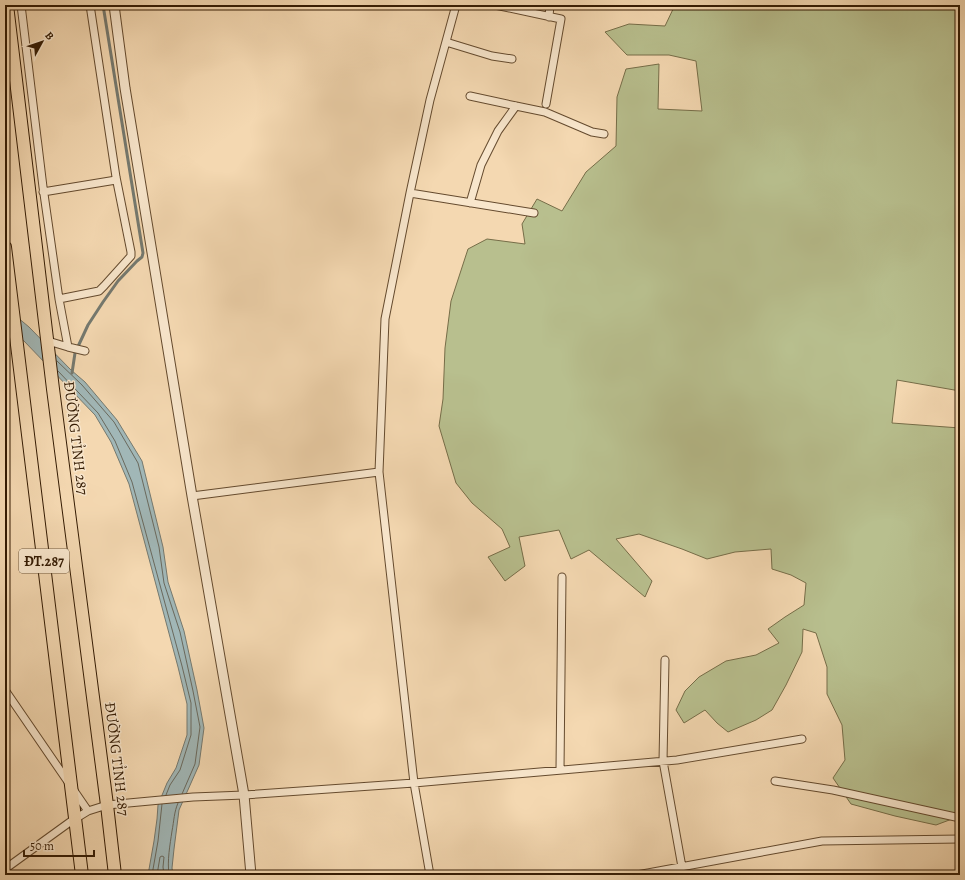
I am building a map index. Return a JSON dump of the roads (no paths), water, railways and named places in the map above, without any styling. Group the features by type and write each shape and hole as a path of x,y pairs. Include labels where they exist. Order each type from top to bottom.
{"main road":[{"name":"ĐƯỜNG TỈNH 287","path":"7,5 53,389 115,875"},
{"name":"ĐT.287","path":"5,247 82,875"}],"street":[{"path":"21,5 59,299 69,347"},
{"path":"59,299 99,291 131,256 116,180 90,5"},
{"path":"114,5 125,88 192,496 244,795 251,875"},
{"path":"430,875 414,783 379,472 385,319 430,100 456,5"},
{"path":"495,5 561,19 546,104"},
{"path":"548,17 550,5"},
{"path":"446,42 492,56 512,59"},
{"path":"470,96 545,112 592,132 604,134"},
{"path":"470,202 482,165 498,131 516,106"},
{"path":"44,192 116,180"},
{"path":"410,193 534,213"},
{"path":"48,341 85,351"},
{"path":"192,496 379,472"},
{"path":"560,770 562,578"},
{"path":"665,660 663,761 682,867"},
{"path":"5,690 88,811"},
{"path":"5,869 88,811 107,804 414,783 677,760 802,739"},
{"path":"775,781 833,790 960,818"},
{"path":"637,875 822,841 960,839"}],"water":[{"path":"5,307 29,327 71,370 85,382 117,420 142,461 163,547 168,582 184,631 204,728 199,765 179,810 172,868 173,875 148,875 158,805 167,783 176,768 187,735 187,704 129,484 111,442 95,415 24,341 5,326"}],"waterway":[{"path":"72,373 75,353 88,325 118,281 142,257 143,253 103,5"}]}
